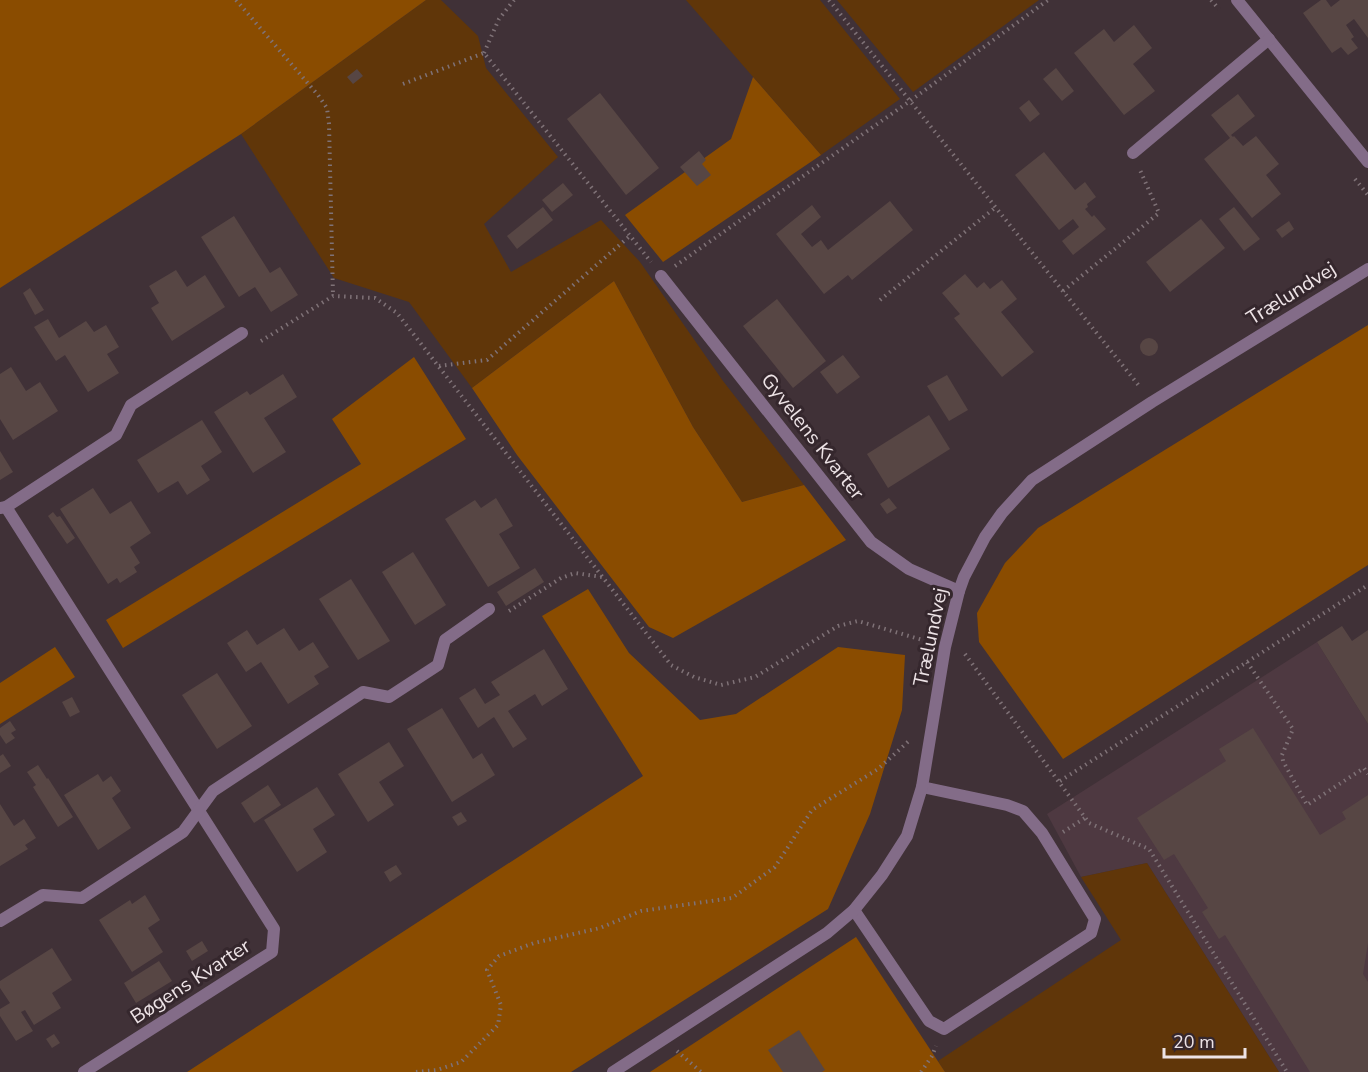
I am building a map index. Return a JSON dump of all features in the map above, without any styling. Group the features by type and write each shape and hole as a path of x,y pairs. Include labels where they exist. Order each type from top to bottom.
{"street":[{"path":"1236,0 1367,159"},
{"path":"1133,153 1269,39"},
{"name":"Trælundvej","path":"613,1072 827,933 854,910 882,875 907,836 922,788 945,647 964,577 985,537 1002,513 1032,480 1152,402 1368,269"},
{"name":"Gyvelens Kvarter","path":"661,276 871,542 909,569 959,591"},
{"name":"Bøgens Kvarter","path":"84,1072 272,952 274,929 3,508 116,435 131,405 242,333"},
{"path":"0,921 43,895 82,898 183,832 213,791 363,692 389,697 438,665 446,640 489,609"},
{"path":"854,910 928,1021 944,1029 1091,933 1095,919 1047,842 1023,811 1007,805 922,788"}],"path":[{"path":"236,0 327,108 333,296"},
{"path":"403,84 484,52 499,19 514,0"},
{"path":"829,0 1152,402"},
{"path":"484,52 631,235 661,276 910,101 1048,0"},
{"path":"1063,291 1159,213 1133,153"},
{"path":"880,300 996,207"},
{"path":"438,366 487,360 631,235"},
{"path":"242,333 255,345 333,296 375,298 390,308 438,366 671,665 694,677 721,685 755,677 838,626 858,621 965,654 1089,823 1149,849 1287,1072"},
{"path":"489,609 506,613 561,578 575,573 602,577"},
{"path":"1060,781 1368,585"},
{"path":"1247,662 1293,729 1282,755 1283,761 1307,805 1364,768 1368,774"},
{"path":"416,1072 437,1070 461,1062 498,1025 501,1005 487,970 499,956 534,943 600,928 641,910 732,898 775,867 812,810 878,769 915,735 932,728"},
{"path":"1047,842 1085,818"},
{"path":"921,1072 932,1056 944,1029"},
{"path":"663,1039 701,1072"}],"shaded area":[{"path":"0,0 426,0 241,134 0,288"},
{"path":"426,0 441,0 478,36 486,68 558,157 484,224 511,272 601,220 640,262 723,381 804,485 742,502 693,427 614,281 472,388 409,302 334,278 241,134"},
{"path":"686,0 820,0 900,99 821,155"},
{"path":"837,0 1039,0 913,92"},
{"path":"753,77 821,155 663,262 625,215 731,139"},
{"path":"614,281 693,427 742,502 804,485 846,540 673,638 649,627 517,455 472,388"},
{"path":"1368,325 1368,565 1063,759 979,642 977,613 1005,563 1038,528"},
{"path":"414,357 466,439 123,648 106,620 361,464 332,419"},
{"path":"588,589 629,653 700,720 736,714 838,647 905,655 902,710 870,814 828,909 571,1072 187,1072 643,776 542,616"},
{"path":"1317,642 1368,724 1368,1072 1279,1072 1147,863 1081,877 1047,814"},
{"path":"55,647 75,677 0,724 0,683"},
{"path":"1147,863 1279,1072 945,1072 938,1061 1121,940 1081,877"},
{"path":"856,937 945,1072 650,1072"}],"building":[{"path":"1321,0 1326,0 1331,7 1340,0 1368,0 1368,38 1354,19 1346,25 1354,37 1351,39 1358,48 1348,55 1341,47 1332,53 1303,13"},
{"path":"1134,25 1152,48 1133,64 1155,91 1124,115 1074,53 1104,29 1114,42"},
{"path":"1056,68 1074,91 1062,101 1043,79"},
{"path":"357,69 363,76 353,84 347,77"},
{"path":"600,93 659,168 626,195 567,119"},
{"path":"1238,94 1255,116 1231,135 1243,146 1256,136 1279,164 1266,175 1281,194 1252,218 1204,159 1230,138 1211,115"},
{"path":"1029,100 1040,114 1030,122 1019,108"},
{"path":"699,151 706,160 702,164 711,175 697,186 680,167"},
{"path":"1044,152 1075,190 1085,182 1096,197 1087,204 1088,207 1085,209 1092,217 1094,215 1106,229 1073,255 1062,241 1079,227 1073,219 1059,230 1015,175"},
{"path":"563,183 573,195 552,212 542,200"},
{"path":"890,201 913,230 852,280 848,275 824,294 776,234 812,205 821,217 801,234 812,247 821,240 828,250"},
{"path":"543,207 553,220 517,249 507,236"},
{"path":"1234,207 1260,239 1244,251 1219,219"},
{"path":"234,216 270,273 280,267 298,295 271,312 255,287 239,297 201,237"},
{"path":"1201,219 1225,248 1170,292 1146,262"},
{"path":"1289,221 1294,229 1282,238 1276,230"},
{"path":"176,270 187,287 205,275 225,307 172,341 151,308 159,303 149,286"},
{"path":"965,274 977,288 984,282 990,289 1002,280 1017,299 1001,312 1034,352 1002,377 954,318 960,314 942,293"},
{"path":"30,288 44,310 35,315 23,293"},
{"path":"777,299 826,361 793,388 743,326"},
{"path":"48,319 59,338 86,321 94,332 106,325 119,347 107,354 119,373 88,392 65,355 56,361 34,327"},
{"path":"1149,338 1155,341 1158,347 1155,353 1149,356 1143,353 1140,347 1143,341"},
{"path":"843,355 860,377 837,394 820,372"},
{"path":"11,367 26,391 40,382 58,411 13,440 0,419 0,374"},
{"path":"283,374 297,397 264,418 286,452 253,473 214,412 247,391 250,395"},
{"path":"947,375 968,410 949,421 927,386"},
{"path":"929,415 950,449 888,488 867,454"},
{"path":"202,420 222,452 201,466 210,480 187,495 178,481 158,493 137,460"},
{"path":"0,451 13,472 0,480"},
{"path":"93,488 110,514 131,501 151,533 130,547 140,563 134,567 137,572 120,583 117,578 108,584 60,509"},
{"path":"496,498 513,526 499,534 520,568 488,587 445,519 475,500 481,508"},
{"path":"889,498 897,508 887,514 880,504"},
{"path":"53,512 57,517 60,516 75,538 67,544 48,516"},
{"path":"413,552 446,605 415,625 382,572"},
{"path":"535,568 544,582 506,606 497,592"},
{"path":"351,579 390,641 358,660 319,599"},
{"path":"1342,626 1352,641 1368,630 1368,724 1317,642"},
{"path":"284,628 299,651 313,642 329,667 314,676 319,684 288,704 261,662 246,672 227,643 247,630 257,645"},
{"path":"544,649 568,689 542,706 535,694 508,711 527,739 513,748 494,717 478,728 459,698 475,688 485,704 500,695 491,682"},
{"path":"217,673 252,726 217,749 182,695"},
{"path":"72,697 80,712 70,717 62,702"},
{"path":"442,708 473,759 482,753 495,775 452,802 407,729"},
{"path":"10,721 16,730 11,733 15,738 6,744 0,735 0,728"},
{"path":"1253,728 1320,835 1346,819 1342,812 1368,795 1368,943 1363,974 1368,982 1368,1071 1366,1072 1310,1072 1225,935 1219,939 1202,912 1208,908 1174,854 1164,860 1137,818 1226,761 1219,749"},
{"path":"389,742 404,766 379,782 394,805 368,822 338,774"},
{"path":"3,754 11,766 0,773 0,756"},
{"path":"38,765 73,817 58,827 33,787 36,785 27,772"},
{"path":"98,774 103,782 111,776 121,791 112,798 131,828 98,850 64,795"},
{"path":"268,785 281,805 254,823 241,803"},
{"path":"317,787 335,815 313,829 327,852 297,872 264,820"},
{"path":"0,804 14,826 24,819 36,838 25,845 28,849 0,866"},
{"path":"461,812 467,821 458,826 452,817"},
{"path":"396,865 402,874 390,882 384,872"},
{"path":"145,895 160,920 148,928 163,952 132,972 99,920 130,900 132,904"},
{"path":"202,941 208,951 192,961 186,951"},
{"path":"52,948 72,980 52,993 61,1008 34,1025 25,1010 21,1012 33,1031 16,1041 0,1016 0,1009 10,1003 0,988 0,981"},
{"path":"159,961 172,981 136,1003 124,983"},
{"path":"799,1030 825,1070 822,1072 783,1072 768,1050"},
{"path":"54,1034 60,1043 52,1048 46,1039"}]}
